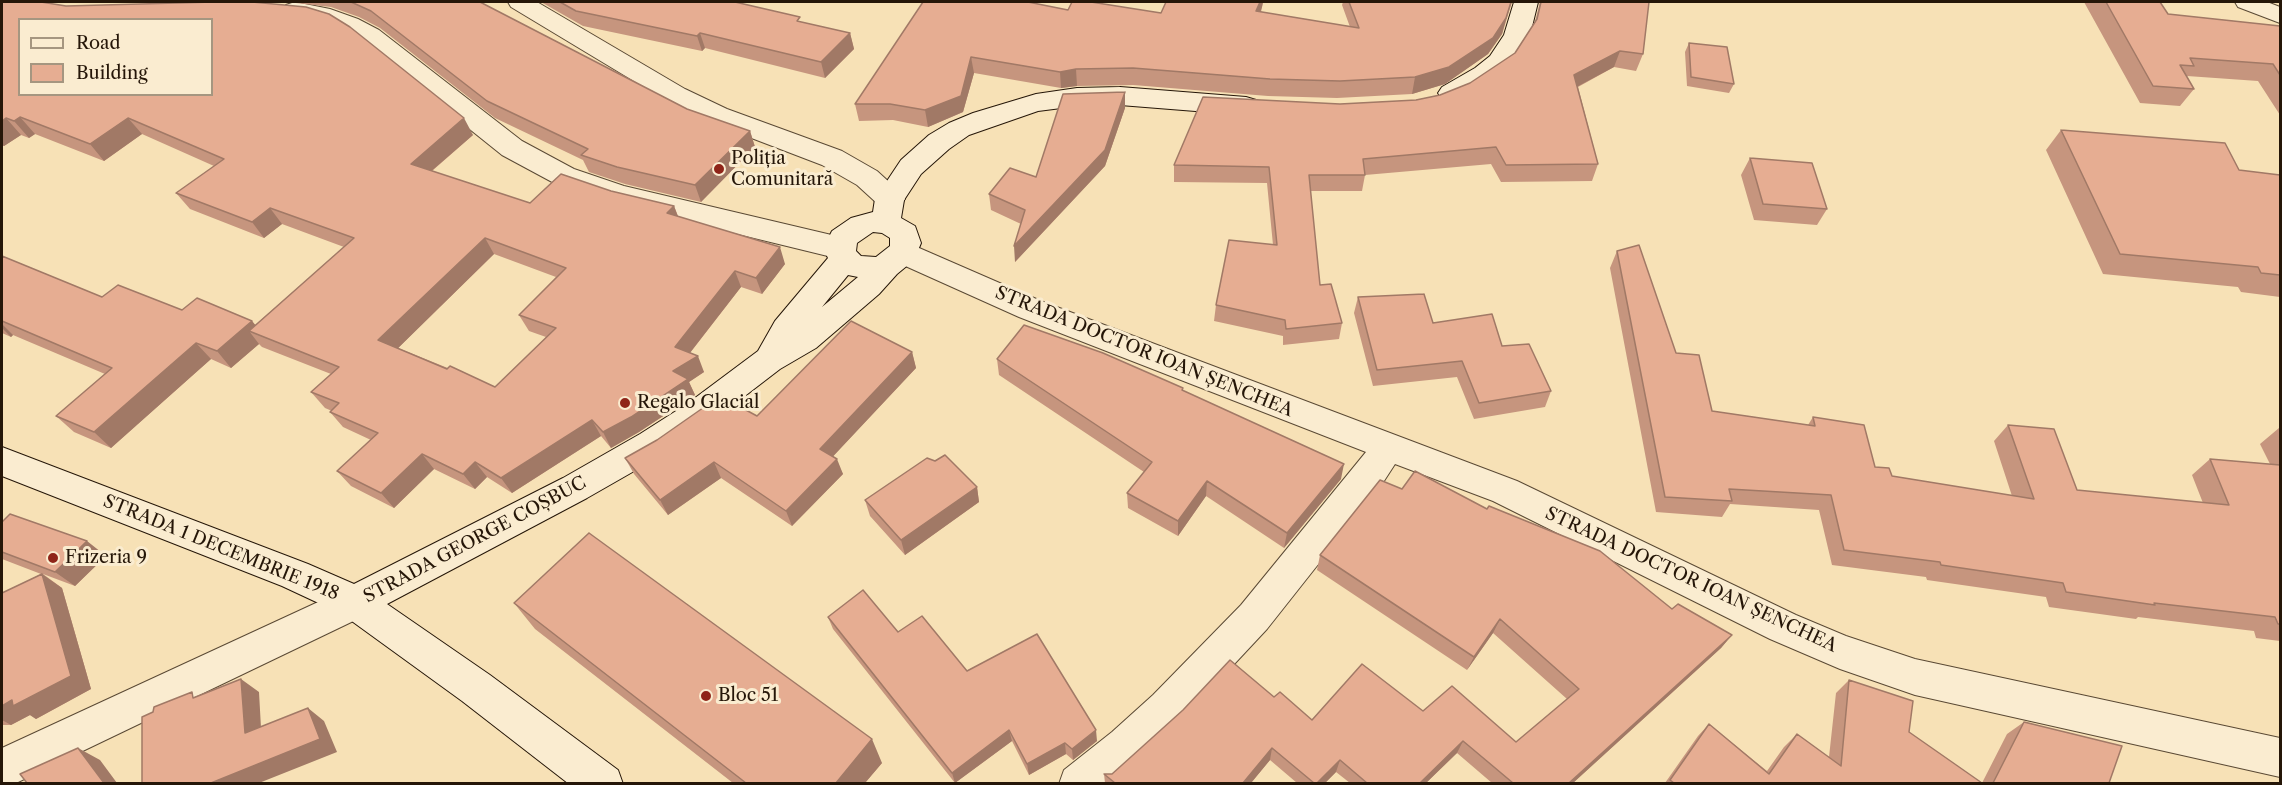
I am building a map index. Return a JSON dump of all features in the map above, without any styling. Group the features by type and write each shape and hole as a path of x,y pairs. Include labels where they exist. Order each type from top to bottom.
{"street":[{"path":"273,8 321,14 349,24 370,36 512,148 564,176 619,195 842,254 862,268 895,259 906,243 904,233 896,227 867,178 832,158 728,120 676,95 519,2"},
{"path":"1424,103 1455,92 1484,74 1498,62 1517,35 1526,2"},
{"path":"2247,2 2280,16"},
{"path":"888,211 911,167 939,142 959,129 983,119 1036,103 1077,97 1120,96 1268,107"},
{"name":"STRADA GEORGE COȘBUC","path":"769,360 786,328 842,254 843,239 850,231 888,211"},
{"name":"STRADA GEORGE COȘBUC","path":"2,769 355,602 575,488 652,444 699,413 769,360 805,339 868,286 895,259"},
{"name":"STRADA DOCTOR IOAN ȘENCHEA","path":"895,259 1505,491 1783,627 1840,651 1915,677 2280,758"},
{"path":"1079,783 1126,746 1167,708 1254,617 1372,471 1387,448"},
{"name":"STRADA 1 DECEMBRIE 1918","path":"2,461 284,571 355,602 476,688 603,783"}],"building":[{"path":"2,2 41,2 66,6 252,2 306,7 329,14 350,27 464,118 411,164 530,203 561,174 611,191 674,206 667,213 780,247 756,278 735,271 675,347 698,356 673,371 688,379 631,417 603,432 592,420 501,478 475,462 463,474 422,454 381,493 337,471 378,433 330,412 339,403 311,392 339,367 249,331 354,238 270,208 252,222 176,193 224,159 128,118 90,144 20,117 14,121 6,118 2,121","holes":["485,238 566,268 519,315 556,328 495,387 450,366 447,369 378,340"]},
{"path":"351,2 480,2 687,109 750,131 695,185 617,167 581,155 588,149 487,101 371,11"},
{"path":"560,2 735,2 800,17 797,21 850,33 821,62 700,33 697,36 576,11"},
{"path":"923,2 1028,2 1068,10 1072,2 1091,2 1161,13 1166,2 1260,2 1256,11 1359,28 1349,2 1511,2 1506,18 1493,38 1449,67 1415,77 1340,81 1270,79 1133,68 1076,69 1060,72 971,57 961,96 925,110 890,104 855,104"},
{"path":"1541,2 1649,2 1643,54 1620,51 1574,75 1598,164 1506,165 1496,147 1363,159 1365,175 1309,175 1320,285 1331,284 1342,323 1286,329 1285,320 1216,305 1229,240 1277,245 1269,167 1174,165 1203,97 1340,104 1416,100 1440,95 1470,83 1515,53 1537,19"},
{"path":"2106,2 2160,2 2168,14 2280,26 2280,75 2273,64 2190,58 2194,66 2180,65 2194,89 2153,86"},
{"path":"1689,43 1727,47 1734,84 1691,77"},
{"path":"1125,92 1105,150 1014,246 1025,210 989,194 1010,168 1036,177 1063,94"},
{"path":"2061,130 2225,143 2239,170 2280,175 2280,275 2261,273 2258,267 2120,254"},
{"path":"1750,158 1812,163 1827,209 1763,204"},
{"path":"1639,245 1676,353 1699,355 1712,411 1815,426 1813,417 1864,425 1875,467 1889,468 1892,476 2034,499 2008,425 2054,429 2077,490 2229,505 2210,459 2280,465 2280,624 2275,617 2154,603 2155,605 2066,592 2063,583 1941,565 1940,562 1844,550 1831,495 1729,489 1732,501 1665,497 1617,251"},
{"path":"2,256 102,297 118,285 182,310 197,298 252,321 217,351 196,343 94,432 56,416 112,368 2,321"},
{"path":"1424,294 1433,323 1492,314 1502,346 1529,344 1551,391 1479,403 1462,361 1377,370 1358,297"},
{"path":"851,321 912,352 820,449 837,459 786,511 714,462 660,500 625,458 657,440 720,396 757,416"},
{"path":"1024,325 1103,353 1344,464 1287,533 1207,481 1178,521 1127,493 1152,462 997,359"},
{"path":"945,455 977,487 901,540 865,500 927,458 935,461"},
{"path":"1415,471 1487,509 1489,506 1600,551 1672,609 1678,604 1732,635 1569,783 1513,783 1463,741 1420,783 1367,783 1340,760 1317,783 1314,783 1272,748 1243,783 1115,783 1104,774 1112,774 1183,710 1230,660 1274,697 1280,692 1312,720 1362,664 1423,711 1452,686 1516,742 1579,689 1500,619 1474,657 1320,555 1380,480 1402,489"},
{"path":"10,514 87,541 55,572 2,552 2,522"},
{"name":"Bloc 51","path":"589,533 872,739 836,783 746,783 514,603"},
{"path":"42,574 71,676 13,706 12,700 2,706 2,593"},
{"path":"863,590 898,632 922,616 967,671 1037,634 1096,730 1072,749 1065,743 1027,764 1009,730 952,773 828,617"},
{"path":"241,679 245,733 308,708 320,739 211,783 142,783 142,717 153,712 154,707 192,692 193,698"},
{"path":"1849,680 1913,701 1909,732 1982,783 1674,783 1670,780 1709,724 1769,774 1797,734 1841,766"},
{"path":"2024,722 2122,746 2109,783 1993,783"},
{"path":"78,748 104,783 27,783 20,774"}],"place":[{"name":"Poliția Comunitară","path":"719,169"},
{"name":"Regalo Glacial","path":"625,403"},
{"name":"Frizeria 9","path":"53,558"},
{"name":"Bloc 51","path":"706,696"}]}
